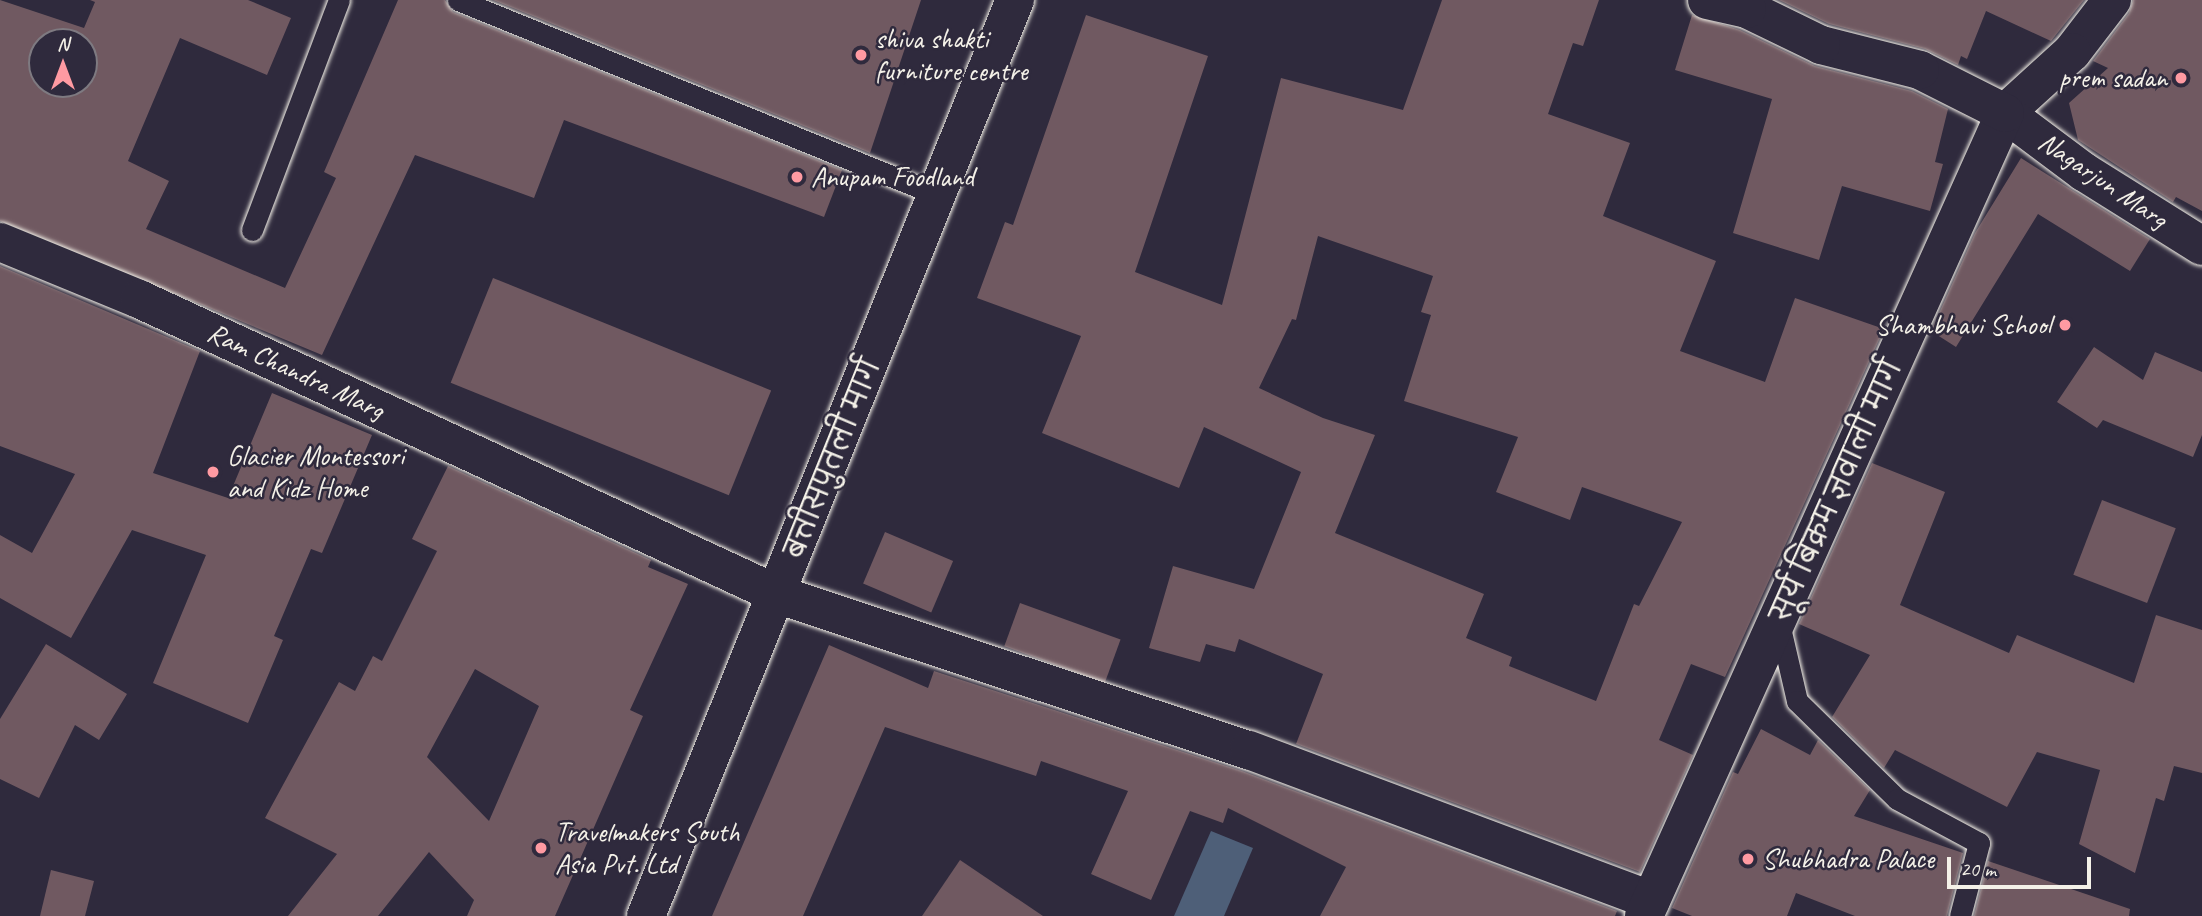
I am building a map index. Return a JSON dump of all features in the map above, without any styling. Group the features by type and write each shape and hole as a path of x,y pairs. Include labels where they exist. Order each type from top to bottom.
{"street":[{"name":"बत्तीसपुतली मार्ग","path":"646,916 779,595 1015,0"},
{"path":"1707,0 1747,9 1821,45 1920,70 2005,113 2072,52 2112,0"},
{"name":"Nagarjun Marg","path":"2005,113 2084,172 2202,246"},
{"name":"सूर्य बिक्रम ज्ञवाली मार्ग","path":"1647,908 2005,113"},
{"name":"Ram Chandra Marg","path":"0,242 139,299 779,595 1250,750 1647,908"}],"lane":[{"path":"252,230 340,0"},
{"path":"458,0 938,194"},
{"path":"1778,622 1797,701 1897,799 1979,843 1959,916"}],"water":[{"path":"1211,831 1253,848 1224,916 1174,916"}],"building":[{"path":"0,0 84,28 95,2 90,0 248,0 291,18 267,75 180,38 128,161 169,181 146,229 285,288 336,178 324,172 398,0 445,0 453,12 842,170 824,217 564,120 534,198 415,155 322,355 0,221"},
{"path":"493,0 921,0 870,153"},
{"path":"1442,0 1599,0 1583,46 1573,43 1548,114 1630,143 1603,216 1716,261 1680,351 1765,382 1795,298 1884,329 1725,677 1691,664 1659,740 1693,755 1640,872 1296,744 1323,674 1239,639 1235,652 1206,644 1200,662 1149,648 1173,566 1254,589 1301,472 1204,427 1179,488 1042,433 1081,336 977,298 1005,222 1013,225 1086,15 1208,56 1135,272 1222,305 1281,78 1403,110","holes":["1318,236 1433,276 1421,312 1431,315 1404,401 1518,437 1496,492 1570,520 1582,487 1682,522 1639,606 1634,604 1596,701 1509,666 1512,657 1466,638 1484,594 1335,533 1375,435 1323,418 1259,388 1292,319 1296,320"]},
{"path":"1779,0 2084,0 2051,41 1986,11 1967,59 1961,56 1958,65 1925,49 1829,24"},
{"path":"2133,0 2202,0 2202,211 2176,197 2173,202 2078,140 2069,103 2108,68 2093,61 2129,13"},
{"path":"1692,15 1740,30 1815,66 1912,91 1948,109 1935,162 1943,164 1930,211 1842,186 1819,260 1733,233 1772,99 1675,70"},
{"path":"2021,158 2150,239 2130,271 2038,214 1956,347 1931,331 1975,233"},
{"path":"0,266 200,351 153,473 228,498 272,393 372,435 322,553 311,549 274,636 283,640 248,723 153,683 206,555 132,530 71,638 0,598 0,535 32,553 75,474 0,446"},
{"path":"493,278 771,390 729,495 451,383"},
{"path":"2094,347 2143,380 2155,352 2202,372 2202,435 2193,457 2103,420 2097,428 2057,402"},
{"path":"1872,463 1945,492 1900,605 2009,653 2017,635 2134,683 2156,615 2202,630 2202,773 2174,766 2164,801 2156,798 2135,873 2079,844 2100,770 2037,752 2007,807 1895,750 1884,768 1832,717 1870,655 1799,624"},
{"path":"448,466 651,560 648,567 688,584 630,710 643,716 555,916 467,916 474,900 429,852 378,916 288,916 337,854 265,818 339,682 355,691 373,656 382,661 437,551 412,539","holes":["475,669 539,706 489,821 427,757"]},
{"path":"2102,500 2176,528 2147,603 2073,575"},
{"path":"885,532 953,561 931,612 863,584"},
{"path":"1020,603 1121,640 1105,683 1004,646"},
{"path":"46,644 127,694 99,740 75,725 39,798 0,779 0,719"},
{"path":"829,645 928,688 934,671 1242,771 1617,911 1615,916 1320,916 1346,867 1228,808 1223,823 1190,811 1151,900 1091,874 1128,791 1041,761 1036,776 885,727 803,916 712,916"},
{"path":"1761,729 1810,755 1818,740 1870,790 1854,816 1963,853 1947,916 1855,916 1796,893 1787,916 1692,916 1672,908 1733,772 1738,774"},
{"path":"960,860 1043,916 922,916"},
{"path":"1988,861 2130,909 2129,916 1974,916"},
{"path":"51,870 94,881 85,916 40,916"}],"place":[{"name":"shiva shakti furniture centre","path":"861,55"},
{"name":"prem sadan","path":"2181,78"},
{"name":"Anupam Foodland","path":"797,177"},
{"name":"Shambhavi School","path":"2065,325"},
{"name":"Glacier Montessori and Kidz Home","path":"213,472"},
{"name":"Travelmakers South Asia Pvt. Ltd","path":"541,848"},
{"name":"Shubhadra Palace","path":"1748,859"}]}
